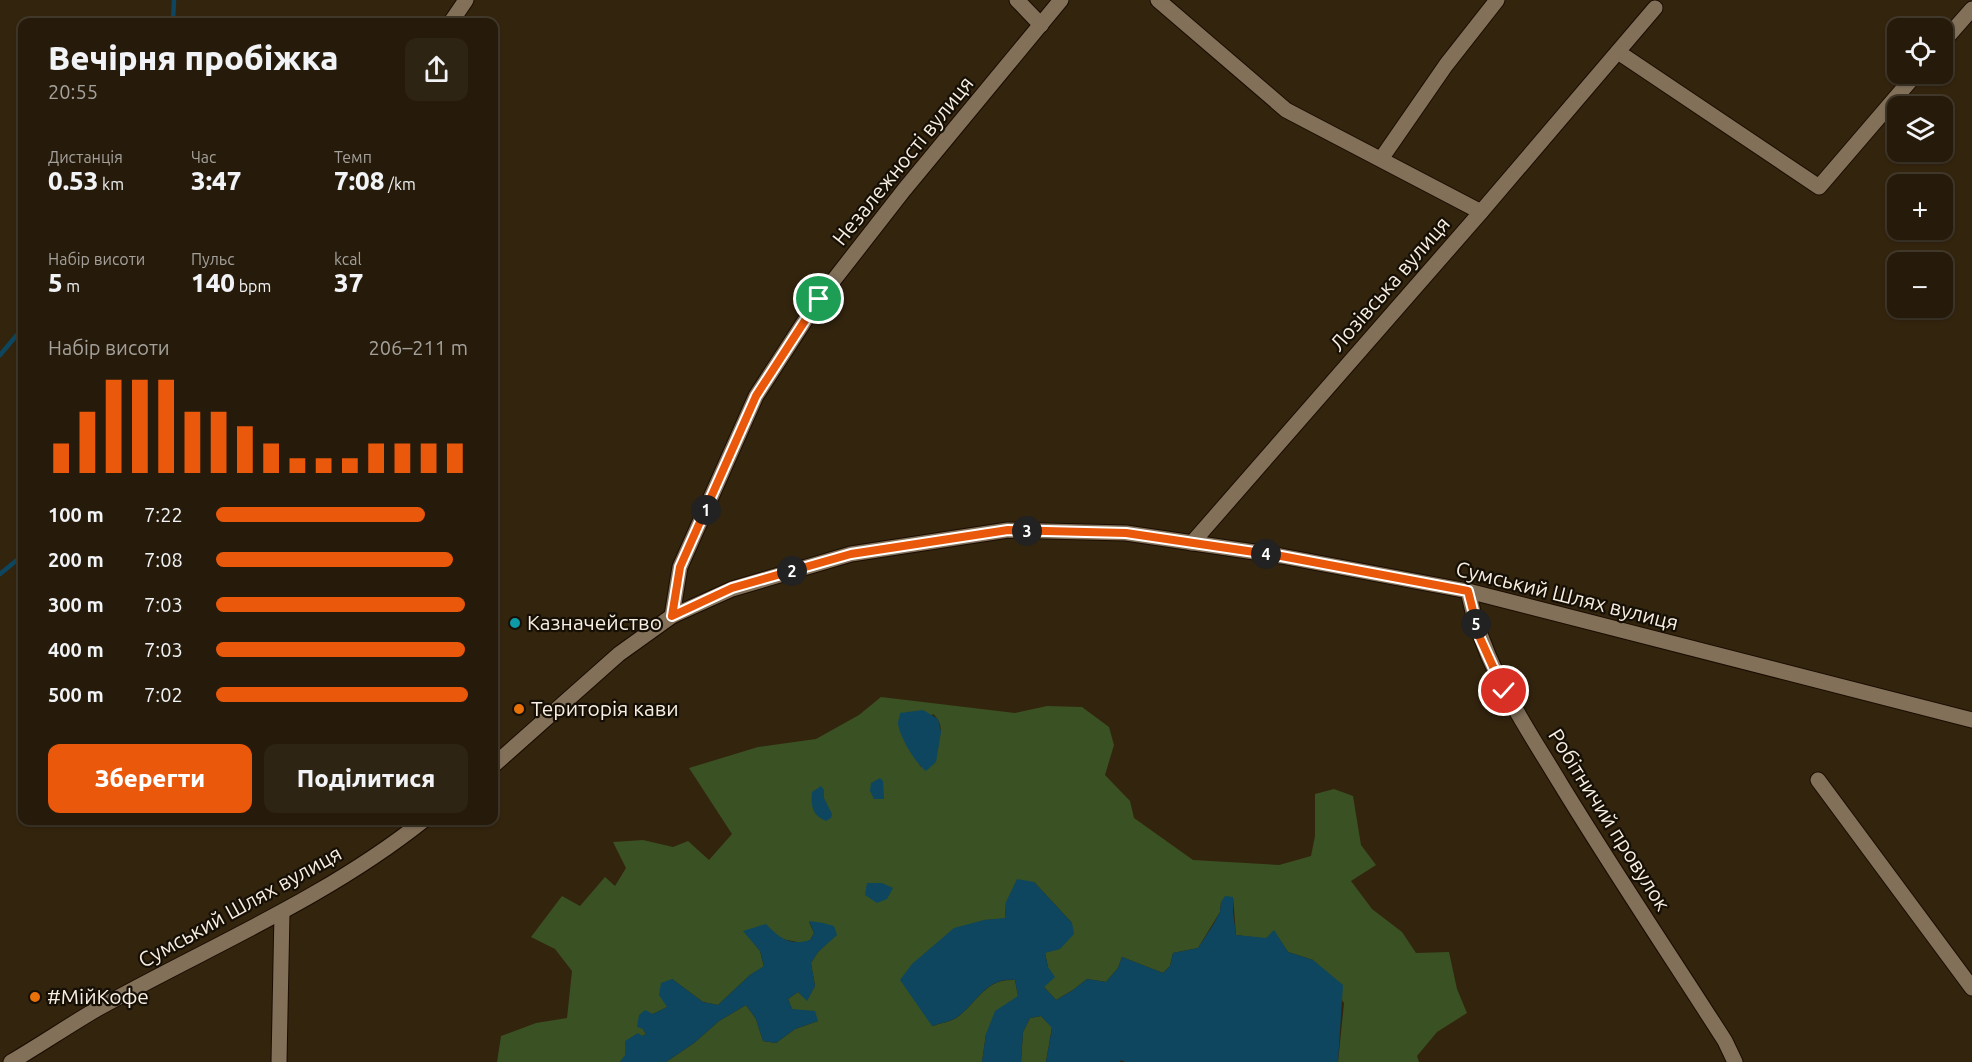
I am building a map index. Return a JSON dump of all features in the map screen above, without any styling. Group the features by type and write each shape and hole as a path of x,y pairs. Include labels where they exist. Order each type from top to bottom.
{"street":[{"path":"454,18 466,0"},
{"path":"1017,0 1041,25"},
{"name":"Незалежності вулиця","path":"672,616 680,567 756,396 819,299 904,190 1061,0"},
{"path":"1158,0 1286,110 1481,212"},
{"path":"1381,159 1446,64 1497,0"},
{"name":"Лозівська вулиця","path":"1192,543 1481,212 1655,8"},
{"path":"1953,31 1972,9"},
{"path":"1618,52 1819,187 1907,84"},
{"name":"Сумський Шлях вулиця","path":"498,761 619,654 672,616 732,588 851,554 1008,530 1126,533 1281,556 1468,591 1972,720"},
{"name":"Робітничий провулок","path":"1468,591 1480,638 1504,691 1582,820 1725,1041 1735,1062"},
{"path":"1818,780 1972,988"},
{"name":"Сумський Шлях вулиця","path":"11,1062 96,1010 282,913 398,841 418,825"},
{"path":"279,1062 282,913"}],"green space":[{"path":"881,697 1015,713 1047,706 1082,707 1109,727 1114,745 1105,775 1130,801 1134,818 1193,860 1279,865 1311,856 1315,836 1315,794 1334,789 1353,796 1361,845 1376,865 1351,881 1372,909 1402,932 1416,953 1449,952 1457,989 1467,1013 1437,1032 1417,1056 1419,1062 1338,1062 1344,1003 1313,960 1288,952 1274,931 1266,939 1236,935 1233,897 1221,902 1220,912 1198,948 1173,953 1170,966 1163,973 1122,957 1118,968 1106,982 1087,979 1056,1000 1044,987 1048,967 1045,953 1072,923 1034,882 1006,902 1005,919 984,920 919,1006 933,1026 956,1018 988,987 1004,980 1015,980 1018,996 986,1034 982,1062 666,1062 694,1043 719,1021 746,1005 756,1019 763,1041 776,1043 795,1029 818,1021 792,1009 788,999 798,992 807,1000 815,986 811,963 818,952 836,935 809,922 814,933 810,940 802,943 744,931 760,951 764,967 750,975 718,1005 703,1002 672,979 667,1007 653,1014 643,1029 646,1034 620,1062 497,1062 501,1036 536,1023 567,1018 572,971 555,949 531,937 562,896 580,906 605,877 615,886 626,868 613,842 643,840 673,847 688,841 709,860 732,834 689,768 758,747 816,739 859,715","holes":["933,714 941,727 938,741 921,767 905,741"]},
{"path":"1041,1016 1052,1027 1046,1062 1021,1062 1023,1032 1030,1018"}],"water":[{"path":"923,710 938,719 941,732 936,762 926,771 909,749 901,735 898,723 900,713"},
{"path":"880,778 883,781 884,799 874,799 870,791 871,783"},
{"path":"821,786 832,814 831,818 826,821 815,813 812,806 812,792"},
{"path":"1017,879 1034,882 1072,923 1074,934 1060,949 1045,953 1048,967 1055,977 1044,987 1056,1000 1087,979 1106,982 1118,968 1122,957 1163,973 1170,966 1173,953 1198,948 1220,912 1221,902 1225,896 1233,897 1236,935 1266,938 1274,930 1288,952 1313,960 1343,985 1338,1062 1125,1062 1121,1060 1120,1062 1046,1062 1052,1028 1041,1016 1030,1018 1023,1032 1021,1062 982,1062 986,1034 995,1011 1018,996 1015,980 996,983 956,1018 932,1026 900,980 912,964 954,928 984,920 1005,918 1006,902"},
{"path":"867,883 882,883 893,888 887,899 877,903 865,895"},
{"path":"809,921 834,926 837,935 818,952 811,963 815,986 807,1001 798,992 788,999 792,1009 815,1011 818,1021 795,1029 776,1043 763,1041 756,1019 746,1005 719,1021 694,1043 666,1062 620,1062 625,1055 625,1041 638,1033 642,1036 646,1034 643,1029 637,1027 639,1015 645,1010 653,1014 667,1007 659,995 661,983 672,979 703,1002 718,1005 750,975 764,966 760,951 743,931 766,924 785,940 803,942 810,940 814,933"}],"waterway":[{"path":"173,18 174,0"},
{"path":"0,355 18,334"},
{"path":"0,574 18,559"}],"place":[{"name":"Казначейство","path":"515,623"},
{"name":"Територія кави","path":"519,709"},
{"name":"#МійКофе","path":"35,997"}],"route":[{"path":"819,299 756,396 680,567 672,616 732,588 851,554 1008,530 1126,533 1281,556 1468,591 1480,638 1504,691"}]}
